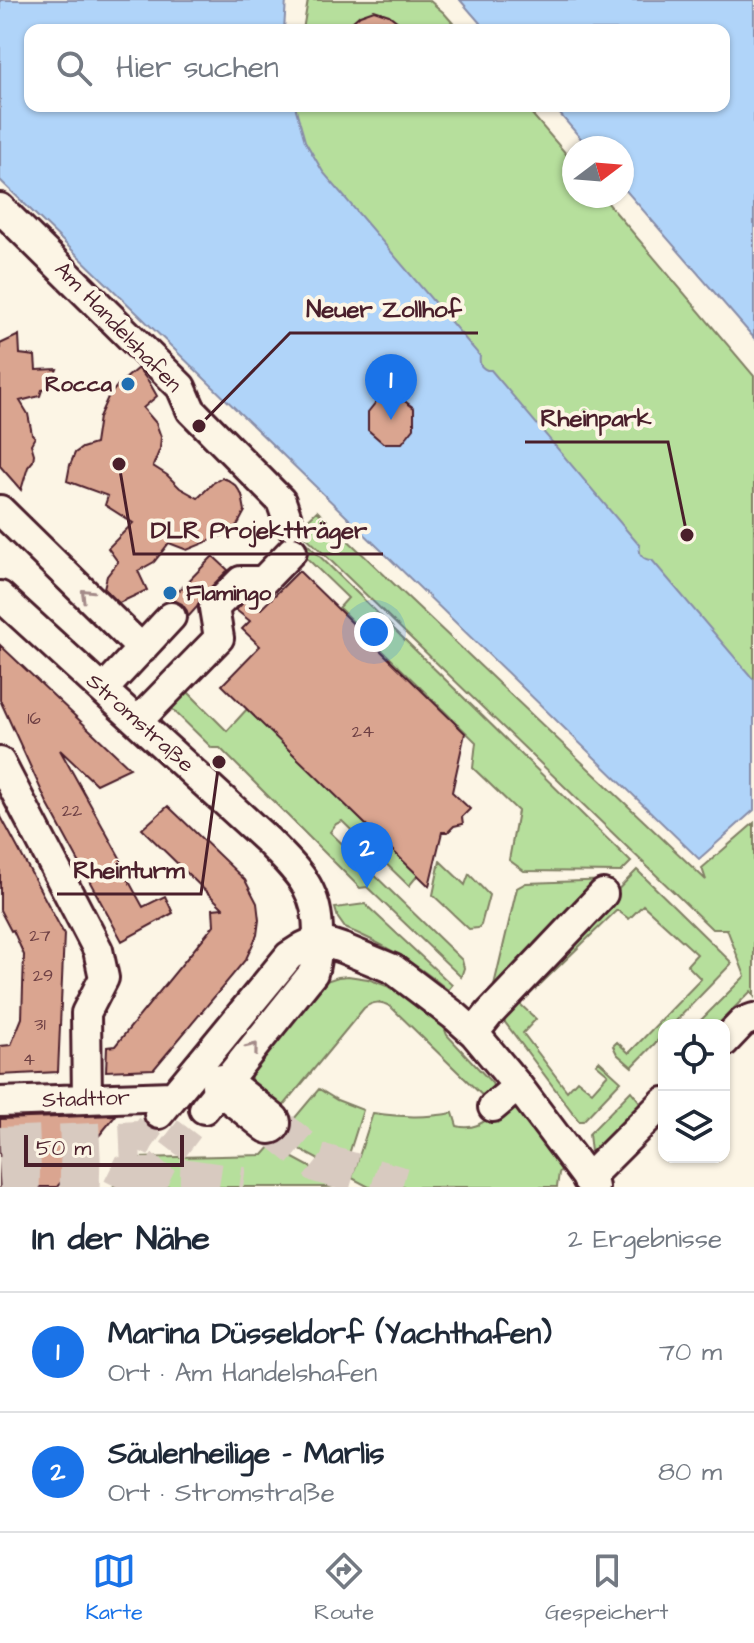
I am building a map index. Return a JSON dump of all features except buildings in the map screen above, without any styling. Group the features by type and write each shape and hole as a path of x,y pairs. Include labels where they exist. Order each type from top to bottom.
{"highway":[{"path":"213,1097 270,1123"}],"street":[{"name":"Am Handelshafen","path":"0,208 181,387 191,410 281,501 290,537 263,581 241,581 214,608 219,638 138,721"},
{"path":"0,510 142,649"},
{"name":"Stromstraße","path":"0,596 267,840 299,873 314,900 318,940 313,973 213,1097"},
{"path":"103,690 171,617"},
{"path":"0,762 98,950 104,978 86,1013 87,1099"},
{"path":"474,1033 603,894"},
{"path":"170,1100 289,956 318,940 393,969 474,1033 590,1183 658,1109"},
{"path":"730,1036 743,1022 754,1018"},
{"path":"754,1031 754,1040"},
{"name":"Stadttor","path":"0,1102 170,1100 198,1084 212,1083 213,1097"},
{"path":"493,1107 518,1086"}],"green space":[{"path":"308,0 429,0 454,24 304,24"},
{"path":"294,112 530,112 562,149 562,208 612,208 754,376 754,694 311,170 293,130"},
{"path":"317,511 706,880 702,868 754,823 754,996 751,991 723,1019 702,1019 745,976 727,929 712,929 298,529"},
{"path":"294,531 631,862 621,872 524,871 509,860 518,811 473,768 476,742 339,608 348,598 287,539"},
{"path":"184,688 227,731 247,709 418,875 409,886 342,821 330,832 462,960 464,968 461,977 367,887 360,888 220,748 212,748 168,705"},
{"path":"440,861 465,885 469,874 489,895 478,928 469,929 433,895"},
{"path":"637,870 732,963 678,1019 662,1019 701,979 687,965 697,954 643,905 629,919 617,910 520,1004 536,1019 523,1033 567,1091 577,1080 592,1092 608,1074 596,1064 599,1061 621,1081 583,1121 579,1121 498,1013"},
{"path":"612,880 611,886 490,1002 517,888 526,883"},
{"path":"365,904 452,985 448,990 399,955 345,928 335,908"},
{"path":"348,976 387,986 442,1022 447,1035 492,1083 494,1089 488,1101 391,1007 377,1003 364,1008 277,1114 265,1104 252,1085 251,1069 323,982"},
{"path":"658,1023 658,1040 632,1067 617,1054 613,1046 617,1042 629,1053"},
{"path":"319,1089 363,1110 343,1173 278,1138"},
{"path":"631,1091 640,1108 594,1157 589,1134"},
{"path":"515,1104 563,1166 557,1187 369,1187 352,1178 373,1113 432,1116 453,1113 457,1126 466,1127 481,1123"},
{"path":"271,1146 338,1182 337,1187 113,1187 137,1158 263,1155"}],"water":[{"path":"0,0 286,0 284,24 24,24 24,112 297,112 305,141 323,172 480,356 481,366 491,370 640,546 642,556 652,560 754,680 754,810 699,859 0,180"},
{"path":"460,0 754,0 754,338 634,200 634,136 579,136 558,112 730,112 730,24 481,24"}],"tunnel":[{"path":"151,1187 162,1164 204,1109"},
{"path":"117,1187 140,1141 159,1114"},
{"path":"270,1123 319,1163 402,1187"},
{"path":"0,1147 140,1141"},
{"path":"0,1177 188,1179 243,1187"}],"place":[{"name":"Rocca","path":"128,384"},
{"name":"Marina Düsseldorf (Yachthafen)","path":"391,420"},
{"name":"Neuer Zollhof","path":"199,426"},
{"name":"DLR Projektträger","path":"119,464"},
{"name":"Rheinpark","path":"687,535"},
{"name":"Flamingo","path":"170,593"},
{"name":"Rheinturm","path":"219,762"},
{"name":"Säulenheilige - Marlis","path":"367,888"}]}
